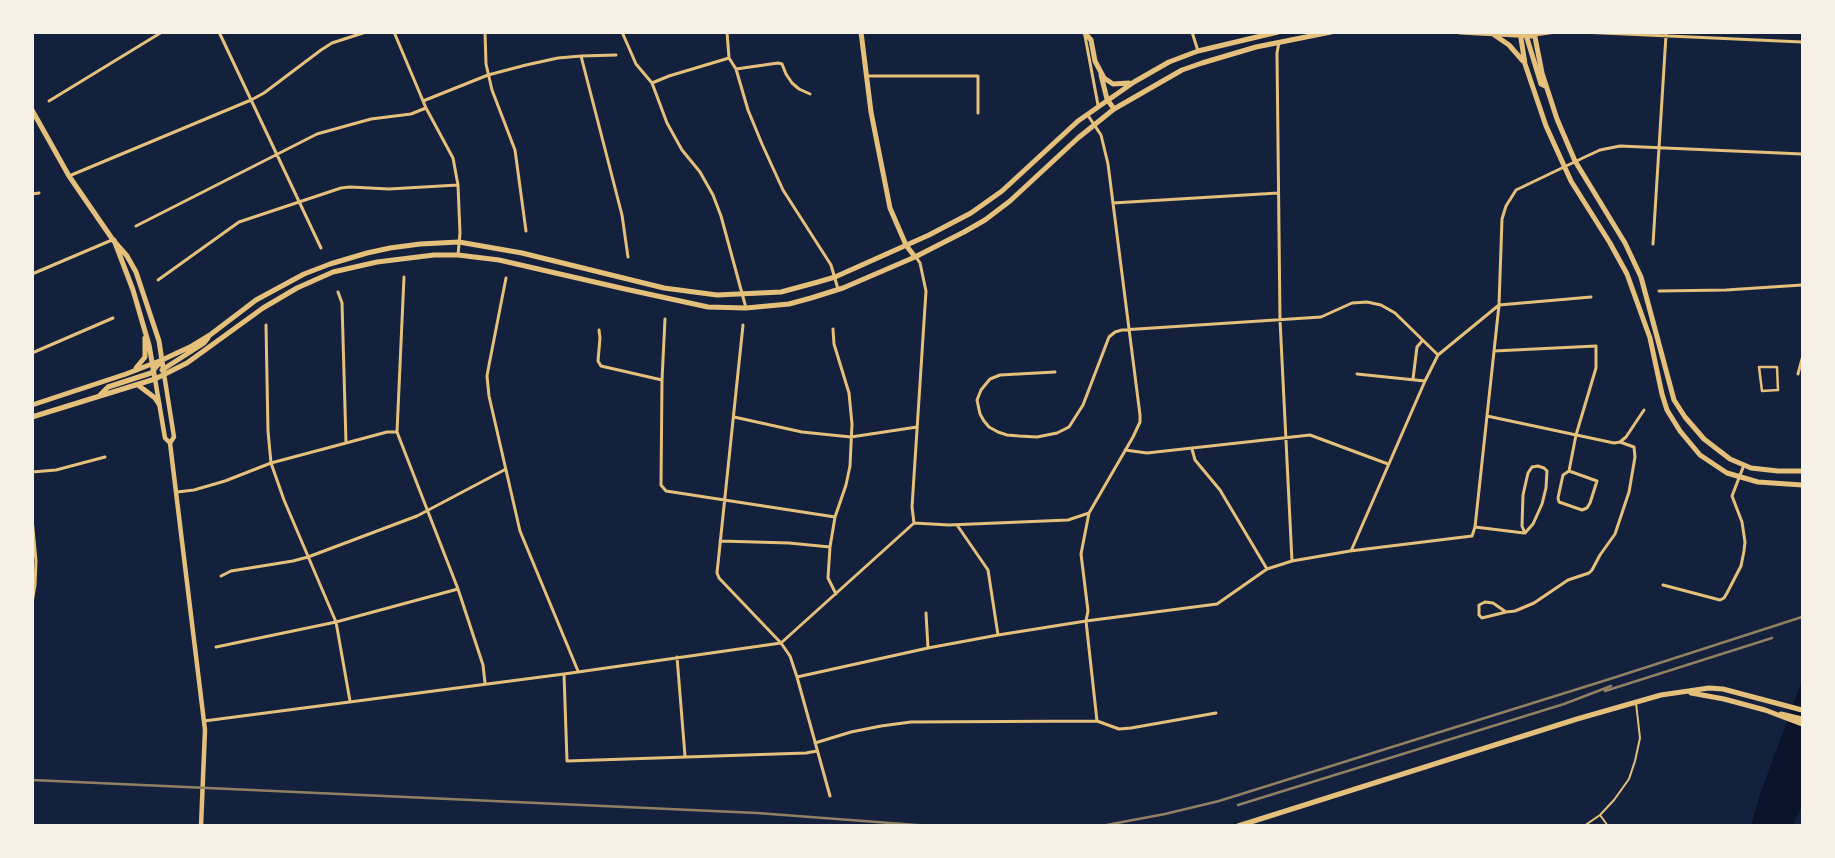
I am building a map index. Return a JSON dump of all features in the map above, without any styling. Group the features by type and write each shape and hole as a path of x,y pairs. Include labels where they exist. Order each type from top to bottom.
{"main road":[{"path":"861,32 871,112 890,208 906,245 915,257"},
{"path":"32,405 162,360 192,346 210,335 256,300 297,278 330,264 390,248 459,242 522,253 664,288 717,295 781,292 835,277 956,222 987,202 1024,172 1068,129 1098,105 1169,62 1198,52 1278,32"},
{"path":"163,372 187,363 263,308 298,288 333,272 376,262 434,255 458,255 514,262 682,302 708,306 746,308 789,304 838,289 915,257 985,220 1010,201 1077,139 1105,116 1182,70 1211,60 1280,42 1331,32"},
{"path":"1460,32 1534,34 1545,86 1575,161 1625,243 1641,277 1674,400 1684,417 1704,439 1730,459 1744,465 1778,471 1802,471"},
{"path":"1085,33 1091,40 1095,62 1107,99 1114,110"},
{"path":"1492,34 1512,48 1525,64"},
{"path":"1523,34 1525,64 1540,112 1564,166 1627,274 1650,338 1667,410 1680,431 1700,455 1727,473 1758,482 1802,485"},
{"path":"1523,34 1541,84 1545,86"},
{"path":"1100,75 1113,84 1124,85 1134,82"},
{"path":"1098,105 1105,116"},
{"path":"33,111 69,176 127,256 142,287 159,341 163,372"},
{"path":"114,240 115,248 133,290 153,362 155,379"},
{"path":"134,371 145,357 146,335"},
{"path":"32,417 155,379 204,343 210,335"},
{"path":"98,397 108,387 151,373 162,360"},
{"path":"138,385 155,398 159,404"},
{"path":"1238,826 1593,714 1661,695 1709,688 1723,689 1802,710"},
{"path":"1688,692 1765,710 1802,724"},
{"path":"1787,717 1802,719"}],"street":[{"path":"49,101 162,32"},
{"path":"219,32 322,248"},
{"path":"69,176 251,100 264,93 332,43 366,32"},
{"path":"394,32 426,108 453,158 458,185 458,255"},
{"path":"485,32 488,75 515,150 526,231"},
{"path":"622,32 636,64 652,83 667,123 682,150 700,172 714,195 722,216 746,308"},
{"path":"727,32 729,58 736,69 748,110 784,190 831,265 838,289"},
{"path":"1091,40 1092,32"},
{"path":"1192,32 1198,52"},
{"path":"1534,34 1556,32"},
{"path":"1580,32 1802,42"},
{"path":"1085,33 1098,105"},
{"path":"1653,244 1666,35"},
{"path":"1280,42 1277,52 1280,320 1292,561"},
{"path":"423,101 488,75 550,60 581,56 616,55"},
{"path":"581,56 622,215 628,257"},
{"path":"652,83 729,58"},
{"path":"736,69 782,64 792,84 810,94"},
{"path":"866,76 978,76 978,113"},
{"path":"136,226 317,134 371,119 410,114 426,108"},
{"path":"1087,114 1101,136 1108,164 1140,415 1137,429 1089,513 1081,554 1088,611 1086,621 1097,721"},
{"path":"797,677 928,648 998,635 1216,604 1267,569 1292,561 1350,551 1472,536 1475,527 1488,416 1499,305 1502,219 1506,206 1516,190 1600,150 1620,146 1802,154"},
{"path":"158,280 239,222 341,188 389,189 458,185"},
{"path":"32,194 39,192"},
{"path":"1114,203 1278,193"},
{"path":"32,274 114,240"},
{"path":"914,523 912,508 926,291 920,263 915,257"},
{"path":"404,277 397,432 458,589 483,665 485,683"},
{"path":"506,278 487,376 489,396 520,531 578,671"},
{"path":"1659,291 1726,290 1802,285"},
{"path":"338,292 342,303 346,442"},
{"path":"1350,551 1425,381 1438,356 1499,305 1591,297"},
{"path":"1054,372 1000,375 990,379 981,390 978,400 980,414 984,421 989,427 998,432 1019,436 1057,434 1069,427 1083,406 1109,337 1115,332 1130,328 1321,317 1352,303 1367,302 1381,305 1395,313 1438,356"},
{"path":"32,353 113,318"},
{"path":"665,320 662,380 661,486 666,491 835,517"},
{"path":"266,325 268,438 271,463 274,476 336,622 350,701"},
{"path":"743,325 727,487 723,499 717,567 719,578 781,643 790,656 830,796"},
{"path":"599,330 598,362 600,366 662,380"},
{"path":"833,330 834,344 852,409 850,466 835,517 830,547 828,578 836,594"},
{"path":"1413,379 1417,347 1422,341"},
{"path":"1494,351 1596,346 1596,368 1576,434 1569,471 1563,475 1558,498 1559,502 1582,510 1587,508 1597,481 1569,471"},
{"path":"1798,374 1802,359"},
{"path":"1759,367 1777,367 1778,390 1762,391 1759,367"},
{"path":"163,372 174,437 170,443"},
{"path":"1357,374 1425,381"},
{"path":"155,379 165,438 170,443 204,721 205,753 201,826"},
{"path":"1620,442 1626,437 1644,410"},
{"path":"1488,416 1614,443 1620,442 1634,447 1635,457 1629,492 1615,534 1592,570 1589,573 1562,583 1534,603 1515,610 1482,618 1479,615 1479,605 1485,602 1493,603 1506,612"},
{"path":"734,417 802,432 851,438 917,427"},
{"path":"177,492 194,490 225,481 271,463 346,442 387,432 397,432"},
{"path":"1125,450 1147,453 1310,435 1388,464"},
{"path":"1192,449 1194,460 1220,490 1267,569"},
{"path":"32,472 56,470 104,457"},
{"path":"1662,585 1713,599 1720,600 1724,598 1741,566 1744,551 1745,542 1742,522 1732,496 1744,465"},
{"path":"1538,466 1547,471 1546,488 1542,504 1533,524 1525,533 1522,526 1524,488 1528,473 1532,467 1538,466"},
{"path":"222,576 231,571 308,557 427,511 506,469"},
{"path":"204,721 564,674 781,643 914,523 957,525 1068,520 1089,513"},
{"path":"32,518 36,561 32,603"},
{"path":"957,525 988,570 998,635"},
{"path":"1475,527 1525,533"},
{"path":"720,541 788,543 830,547"},
{"path":"216,648 336,622 458,589"},
{"path":"926,613 928,648"},
{"path":"677,658 684,756"},
{"path":"564,674 567,761 806,753 817,751"},
{"path":"816,743 851,732 911,722 1097,721 1119,729 1216,713"}],"lane":[{"path":"1584,826 1600,815 1629,779 1640,738 1636,703"},
{"path":"1600,815 1608,826"}],"water":[{"path":"1802,681 1802,806 1793,825 1751,826 1759,797"}],"railway":[{"path":"1101,826 1165,814 1219,801 1802,617"},
{"path":"1605,691 1772,638"},
{"path":"1238,805 1564,704 1611,686"},
{"path":"32,780 757,813 930,826"}]}
